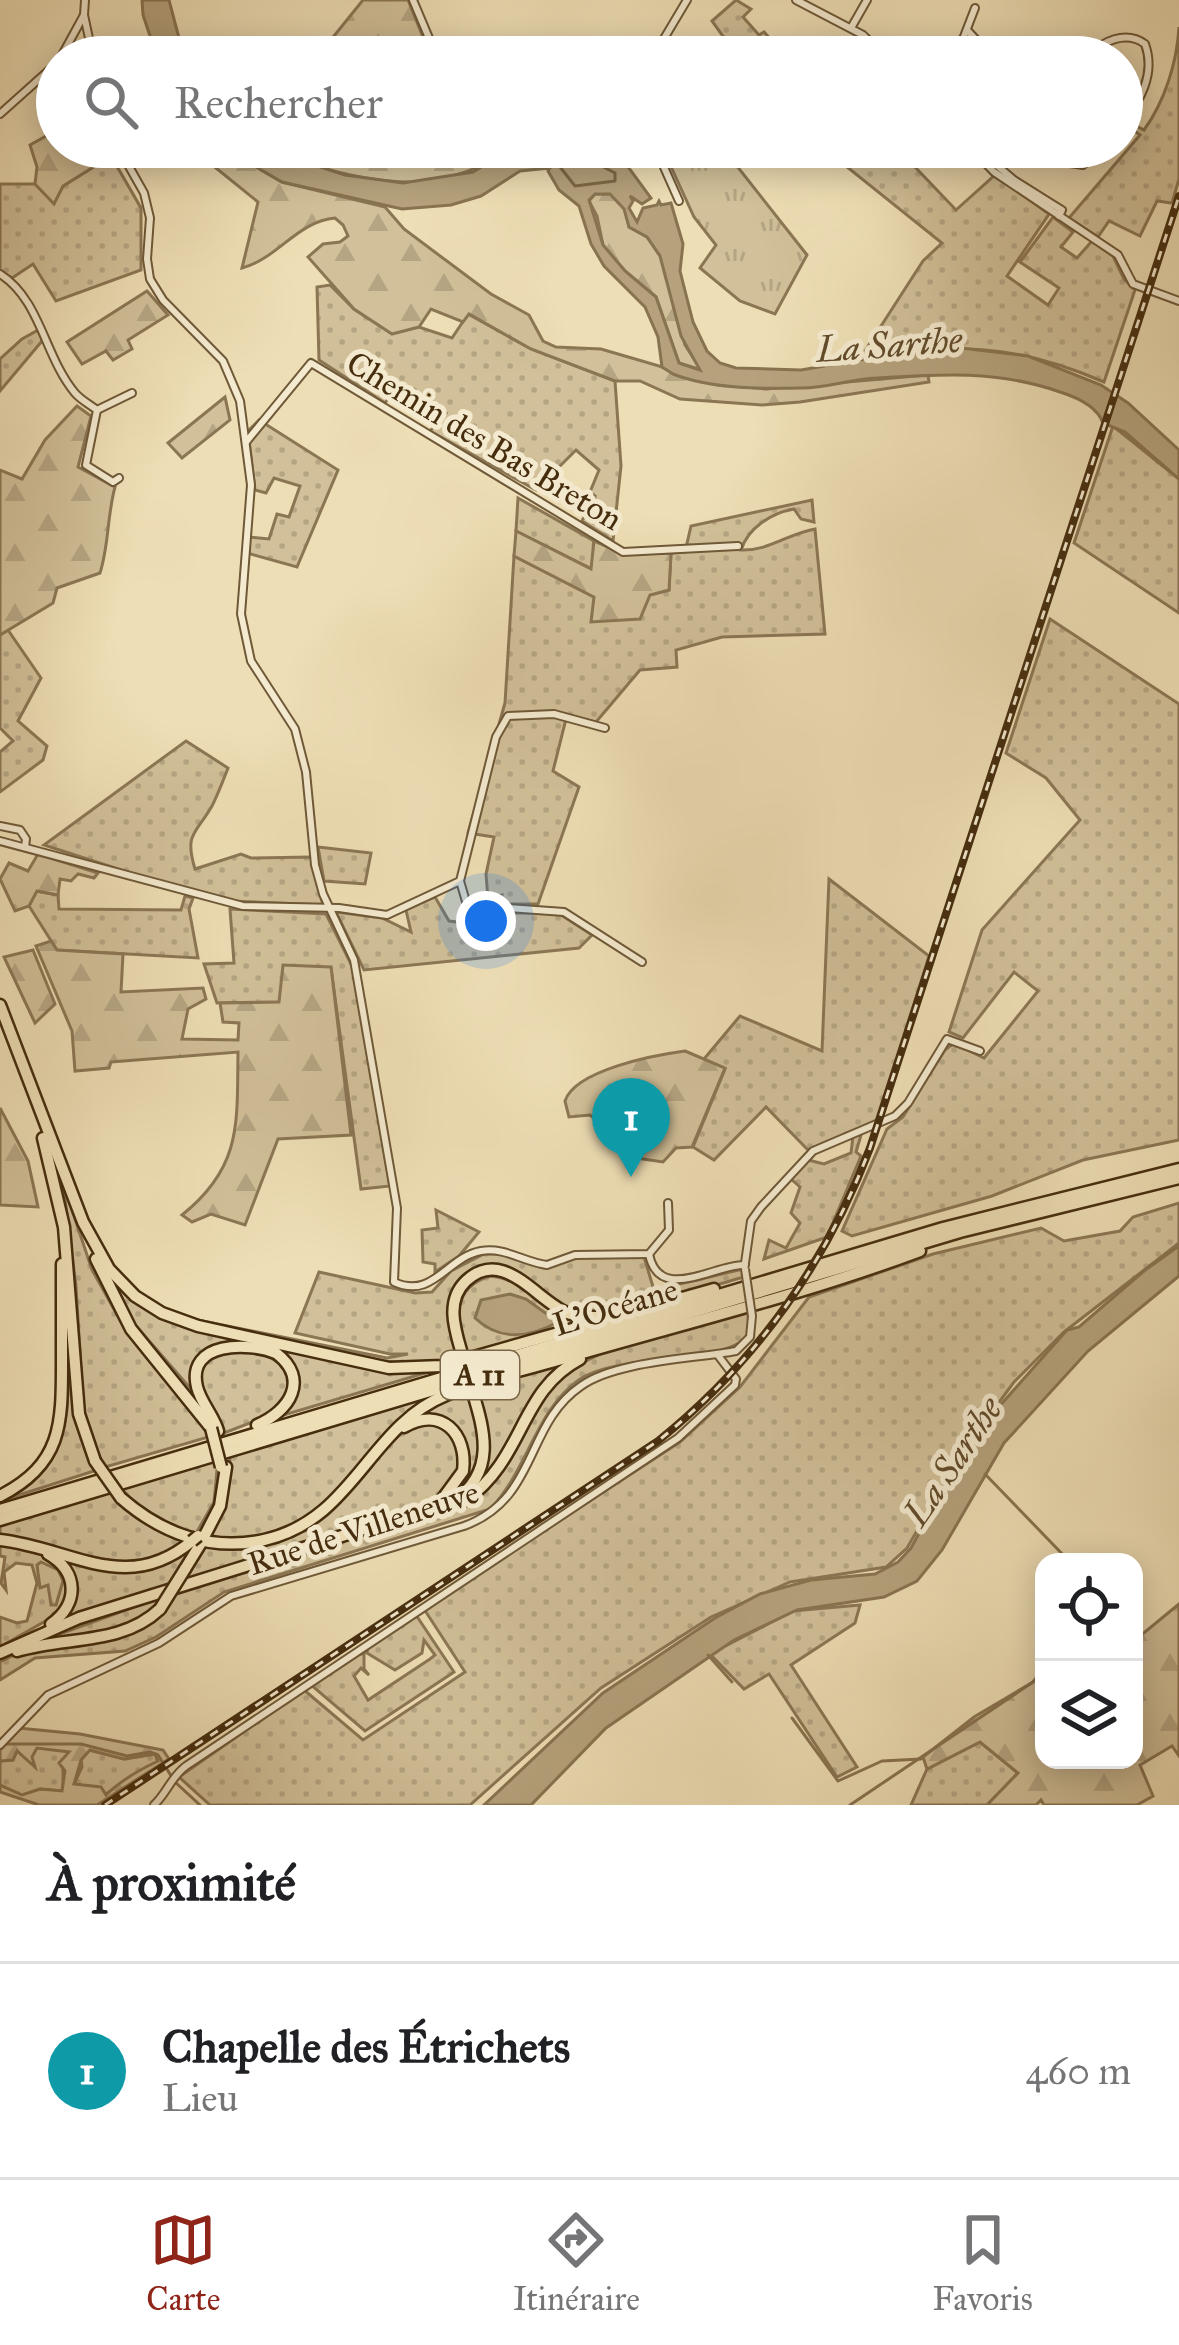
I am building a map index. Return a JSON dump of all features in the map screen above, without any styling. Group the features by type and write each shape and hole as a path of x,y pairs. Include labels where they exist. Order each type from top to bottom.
{"highway":[{"path":"0,1005 117,1306 215,1428"},
{"path":"0,1022 53,1171 69,1265 81,1426 94,1461 121,1498 156,1525 186,1537 214,1543 256,1542 294,1531 326,1511 409,1417 443,1396 817,1288 952,1239 960,1232"},
{"path":"0,1496 40,1468 60,1428 62,1264 53,1171"},
{"name":"L’Océane","path":"0,1515 205,1447 991,1214 1175,1174"},
{"name":"L’Océane","path":"0,1515 1125,1185"},
{"path":"83,1222 114,1276 162,1313 198,1326 389,1368 442,1366 611,1316 758,1278 770,1280"},
{"path":"4,1653 118,1605 444,1506 475,1482 485,1450 454,1304 468,1280 484,1272 513,1275 566,1312 611,1316"},
{"path":"365,1531 464,1501 498,1472 532,1405 558,1373 580,1359 645,1335"},
{"path":"4,1653 121,1633 160,1609 213,1510 224,1467 215,1428 196,1384 199,1366 225,1347 247,1346 272,1351 287,1362 295,1386 285,1408 262,1423 205,1447"},
{"path":"365,1531 438,1504 457,1485 463,1471 461,1438 437,1420 414,1422 377,1451"},
{"path":"0,1540 125,1569 162,1561 199,1539"},
{"path":"4,1653 60,1617 73,1591 70,1575 58,1560 17,1542"}],"street":[{"path":"85,0 88,36"},
{"path":"413,0 428,36"},
{"path":"664,36 687,0"},
{"path":"796,0 861,36"},
{"path":"851,28 867,0"},
{"path":"963,36 975,8"},
{"path":"72,36 84,15"},
{"path":"968,31 973,36"},
{"path":"1143,43 1149,61 1143,87"},
{"path":"0,113 36,81"},
{"path":"130,168 150,218 147,259 151,279 163,300 224,361 239,401 251,484 240,595 245,638 262,683 295,729 306,772 315,865 354,961 397,1208 394,1282 411,1287 428,1284 459,1259 488,1250 547,1265 574,1255 649,1254 670,1230 668,1204"},
{"path":"665,168 680,201"},
{"path":"1000,168 1058,207 1059,217 1118,255 1132,284 1179,301"},
{"path":"0,274 25,293 64,376 78,398 97,410"},
{"name":"Chemin des Bas Breton","path":"246,442 311,363 623,551 738,546"},
{"path":"97,410 132,393"},
{"path":"97,410 86,465 113,482 119,478"},
{"path":"605,728 554,715 508,716 496,737 460,881 467,905 563,913 642,962"},
{"path":"0,826 20,830 25,847"},
{"path":"0,841 219,902 387,915 460,881"},
{"path":"154,1805 172,1778 678,1438 735,1385 717,1354 743,1347 752,1331 745,1266 751,1221 813,1151 895,1116 908,1103 946,1039 980,1051"},
{"path":"649,1254 662,1279 675,1281 745,1266"},
{"name":"Rue de Villeneuve","path":"0,1744 48,1695 159,1643 231,1596 464,1526 492,1513 523,1477 552,1415 592,1378 717,1354"}],"green space":[{"path":"363,0 408,0 423,36 334,36"},
{"path":"736,0 751,9 743,17 759,35 768,36 723,36 712,21"},
{"path":"1179,27 1179,179 1172,203 1157,201 1140,236 1109,221 1098,237 1069,218 1112,168 1143,168 1143,129 1158,107 1176,54"},
{"path":"37,168 92,168 63,186 54,204 35,184"},
{"path":"92,168 118,168 141,208 141,270 56,301 33,264 12,278 0,271 0,184 35,184 54,203 63,186"},
{"path":"216,168 258,168 282,182 385,207 404,229 491,294 529,315 543,341 556,347 601,349 724,385 766,389 928,375 929,382 762,405 680,399 640,381 615,381 531,349 469,314 463,322 431,309 419,327 392,334 354,309 308,257 323,244 348,236 335,218 310,226 242,268 258,202"},
{"path":"323,168 475,168 421,182"},
{"path":"672,168 739,168 807,255 775,314 740,301 700,268 716,245 694,217"},
{"path":"848,168 916,168 956,210 995,175 1049,214 1007,276 1048,305 1059,288 1020,262 1053,217 1073,232 1061,247 1077,258 1092,241 1113,256 1135,290 1104,382 1041,360 985,350 861,357 923,261 942,243"},
{"path":"595,194 611,194 625,209 629,227 647,237 663,260 685,345 701,370 679,363 656,297 603,245 589,201"},
{"path":"330,285 354,309 392,334 419,327 452,338 468,314 531,349 615,381 621,466 613,541 582,521 595,496 590,492 599,470 576,450 536,490 430,431 446,413 399,383 385,403 319,360 317,287"},
{"path":"147,291 168,315 128,340 132,349 113,360 106,351 82,364 67,342"},
{"path":"40,329 42,341 0,391 0,359"},
{"path":"225,397 230,420 182,458 168,443"},
{"path":"77,406 91,416 78,467 115,487 100,573 57,588 53,603 0,635 0,470 22,479 45,440"},
{"path":"259,420 338,470 297,567 247,553 249,537 269,539 277,514 289,517 300,486 274,478 266,493 255,490 248,431"},
{"path":"1113,426 1179,479 1179,613 1074,543"},
{"path":"518,498 594,541 592,569 516,531"},
{"path":"812,500 814,522 801,519 794,509 777,514 755,528 741,550 815,529 825,634 722,637 676,650 677,667 640,670 596,722 567,715 553,771 579,787 538,904 502,904 502,895 488,899 486,874 494,837 468,833 505,703 514,556 594,597 650,595 669,590 671,553 685,552 691,526"},
{"path":"516,531 591,569 594,541 623,554 671,553 669,590 650,595 640,619 591,622 594,597 514,556"},
{"path":"1050,619 1179,704 1179,1140 1083,1160 992,1196 852,1236 842,1231 887,1129 903,1117 945,1050 954,1043 984,1058 1038,991 1014,972 963,1038 949,1032 982,930 1080,820 1046,778 1006,753"},
{"path":"8,630 41,678 18,721 47,746 43,760 0,792 0,752 13,741 0,728 0,635"},
{"path":"186,741 228,768 191,841 195,869 241,854 311,857 323,905 230,901 44,845"},
{"path":"318,847 371,853 365,884 324,881"},
{"path":"38,854 98,873 94,878 78,874 71,881 60,879 58,895 37,891 29,906 15,911 0,879 9,863 28,871"},
{"path":"829,879 929,956 877,1123 808,1150 766,1107 714,1160 693,1147 725,1069 704,1059 740,1016 822,1051"},
{"path":"36,891 58,895 59,909 181,910 185,896 193,898 189,909 198,958 57,950 29,906"},
{"path":"435,897 449,921 466,923 465,908 558,913 592,935 579,948 364,970 336,912 382,918 411,932 406,910"},
{"path":"230,909 326,914 353,968 390,1186 361,1189 331,968 279,1002 217,1003 204,964 234,963"},
{"path":"51,941 57,950 123,954 121,992 203,988 206,999 188,1009 182,1039 238,1040 239,1023 223,1022 220,1003 279,1002 283,965 331,967 351,1135 278,1139 245,1225 211,1214 192,1222 182,1215 216,1179 232,1142 238,1052 111,1062 109,1068 75,1071 72,1031 36,946"},
{"path":"33,950 55,1004 35,1023 4,957"},
{"path":"685,1051 725,1068 692,1147 676,1148 663,1162 630,1157 617,1136 590,1115 569,1117 565,1101 584,1081 618,1066"},
{"path":"0,1108 28,1161 38,1207 0,1205"},
{"path":"861,1135 856,1152 861,1156 827,1237 764,1259 769,1240 786,1248 800,1223 791,1213 800,1187 791,1179 808,1160 824,1164 851,1153 853,1136"},
{"path":"63,1183 92,1270 121,1322 212,1436 102,1468 84,1419 76,1286"},
{"path":"1179,1203 1179,1243 1064,1332 1014,1382 965,1448 907,1548 886,1567 790,1582 711,1617 601,1688 470,1805 210,1805 179,1777 304,1690 363,1740 465,1672 424,1609 680,1442 740,1387 809,1297 933,1254 1041,1228 1064,1241 1120,1231 1133,1217"},
{"path":"436,1210 479,1232 459,1256 435,1272 435,1264 423,1262 422,1230 438,1228"},
{"path":"484,1254 500,1254 544,1268 572,1258 644,1257 654,1290 743,1269 744,1277 630,1308 586,1313 563,1306 510,1268 460,1281 448,1319 459,1358 431,1363 322,1351 183,1317 387,1358 408,1354 295,1333 319,1272 415,1293 432,1292 451,1271"},
{"path":"100,1264 150,1310 332,1358 442,1368 284,1415 298,1380 260,1345 200,1358 197,1396 131,1320"},
{"path":"491,1276 514,1283 583,1322 466,1357 459,1320 462,1298 477,1282"},
{"path":"748,1309 749,1335 736,1345 620,1365 580,1379 553,1407 490,1509 224,1592 156,1637 125,1651 35,1658 0,1680 0,1662 14,1655 128,1633 175,1591 465,1504 497,1469 539,1399 580,1364 635,1340"},
{"path":"66,1311 73,1406 97,1470 0,1501 25,1488 43,1471 63,1430 68,1383"},
{"path":"242,1349 282,1366 290,1392 273,1414 224,1433 205,1394 201,1368 217,1353"},
{"path":"572,1359 543,1382 510,1450 478,1484 487,1448 475,1389"},
{"path":"447,1391 430,1399 310,1520 256,1540 207,1538 229,1479 230,1457"},
{"path":"469,1391 479,1449 472,1473 452,1498 467,1464 465,1441 438,1416 407,1421"},
{"path":"434,1422 456,1436 462,1465 439,1500 180,1583 204,1544 294,1532 404,1431 418,1423"},
{"path":"218,1459 214,1502 195,1535 148,1514 117,1490"},
{"path":"112,1491 189,1541 169,1555 122,1564 0,1539 0,1526"},
{"path":"198,1543 173,1585 62,1620 75,1594 55,1555 119,1572"},
{"path":"0,1544 47,1556 67,1578 69,1594 56,1615 0,1647 0,1617 27,1621 37,1583 32,1565 16,1563 4,1572 6,1590 1,1583 5,1557 0,1556"},
{"path":"41,1562 58,1570 63,1581 56,1605 51,1605 48,1585 40,1588 37,1565"},
{"path":"167,1595 143,1622 85,1637 46,1639"},
{"path":"1179,1604 1179,1756 1172,1746 1143,1763 1143,1661 1143,1634"},
{"path":"860,1605 855,1623 791,1665 857,1767 837,1777 769,1674 744,1689 710,1654 793,1611"},
{"path":"416,1615 454,1672 365,1731 311,1685 364,1654 369,1675 361,1668 354,1676 368,1700 430,1659 435,1655 424,1640 422,1653 395,1670 367,1653 368,1647"},
{"path":"1033,1682 1035,1769 1142,1769 1153,1796 1137,1805 1044,1805 1041,1800 1036,1805 987,1805 1018,1773 980,1742 927,1769 923,1757 974,1717"},
{"path":"18,1728 163,1750 169,1759 97,1805 39,1805 0,1792 0,1785 22,1795 40,1789 62,1791 65,1771 59,1763 69,1752 37,1748 32,1757 35,1767 17,1751 13,1760 0,1761 0,1750","holes":["90,1750 124,1759 155,1754 158,1761 106,1795 101,1787 74,1784 81,1760"]},
{"path":"980,1742 1018,1773 987,1805 911,1805 927,1769"},
{"path":"37,1747 70,1751 63,1761 63,1791 40,1789 22,1796 0,1785 0,1761 13,1760 17,1750 31,1757"},
{"path":"89,1750 124,1759 155,1754 158,1762 104,1795 93,1787 74,1784"}],"water":[{"path":"142,0 169,0 178,36 150,36"},
{"name":"La Sarthe","path":"258,168 324,168 403,183 479,168 550,168 520,171 481,196 451,205 402,209 282,182"},
{"name":"La Sarthe","path":"629,168 651,198 642,204 630,196 629,208 637,222 643,208 659,201 661,205 671,203 683,244 680,271 693,322 707,351 720,363 736,368 801,370 961,348 1028,356 1101,385 1128,403 1179,450 1179,479 1125,432 1103,423 1085,403 1014,380 923,375 770,388 720,385 673,374 662,367 658,337 645,307 604,266 579,206 559,190 548,171","holes":["595,194 610,194 624,209 629,227 647,237 660,256 681,336 700,370 679,363 656,297 603,245 589,200"]},
{"name":"La Sarthe","path":"1179,1246 1179,1276 1088,1351 1004,1443 942,1550 917,1581 884,1597 797,1610 734,1640 606,1728 531,1805 484,1805 603,1693 715,1618 760,1594 811,1580 875,1574 898,1562 988,1419 1067,1330 1079,1327"},
{"path":"510,1294 526,1299 558,1322 515,1335 494,1331 475,1318 481,1300"}],"waterway":[{"path":"985,1474 1061,1553"},
{"path":"708,1655 732,1682"},
{"path":"850,1805 1035,1680"},
{"path":"792,1718 838,1781 882,1761 921,1759"},
{"path":"4,1744 81,1744 127,1756 150,1752 158,1755 175,1782 200,1805"}],"railway":[{"path":"105,1805 658,1441 756,1345 809,1272 870,1148 1179,196"}],"place":[{"name":"Chapelle des Étrichets","path":"631,1177"}]}
